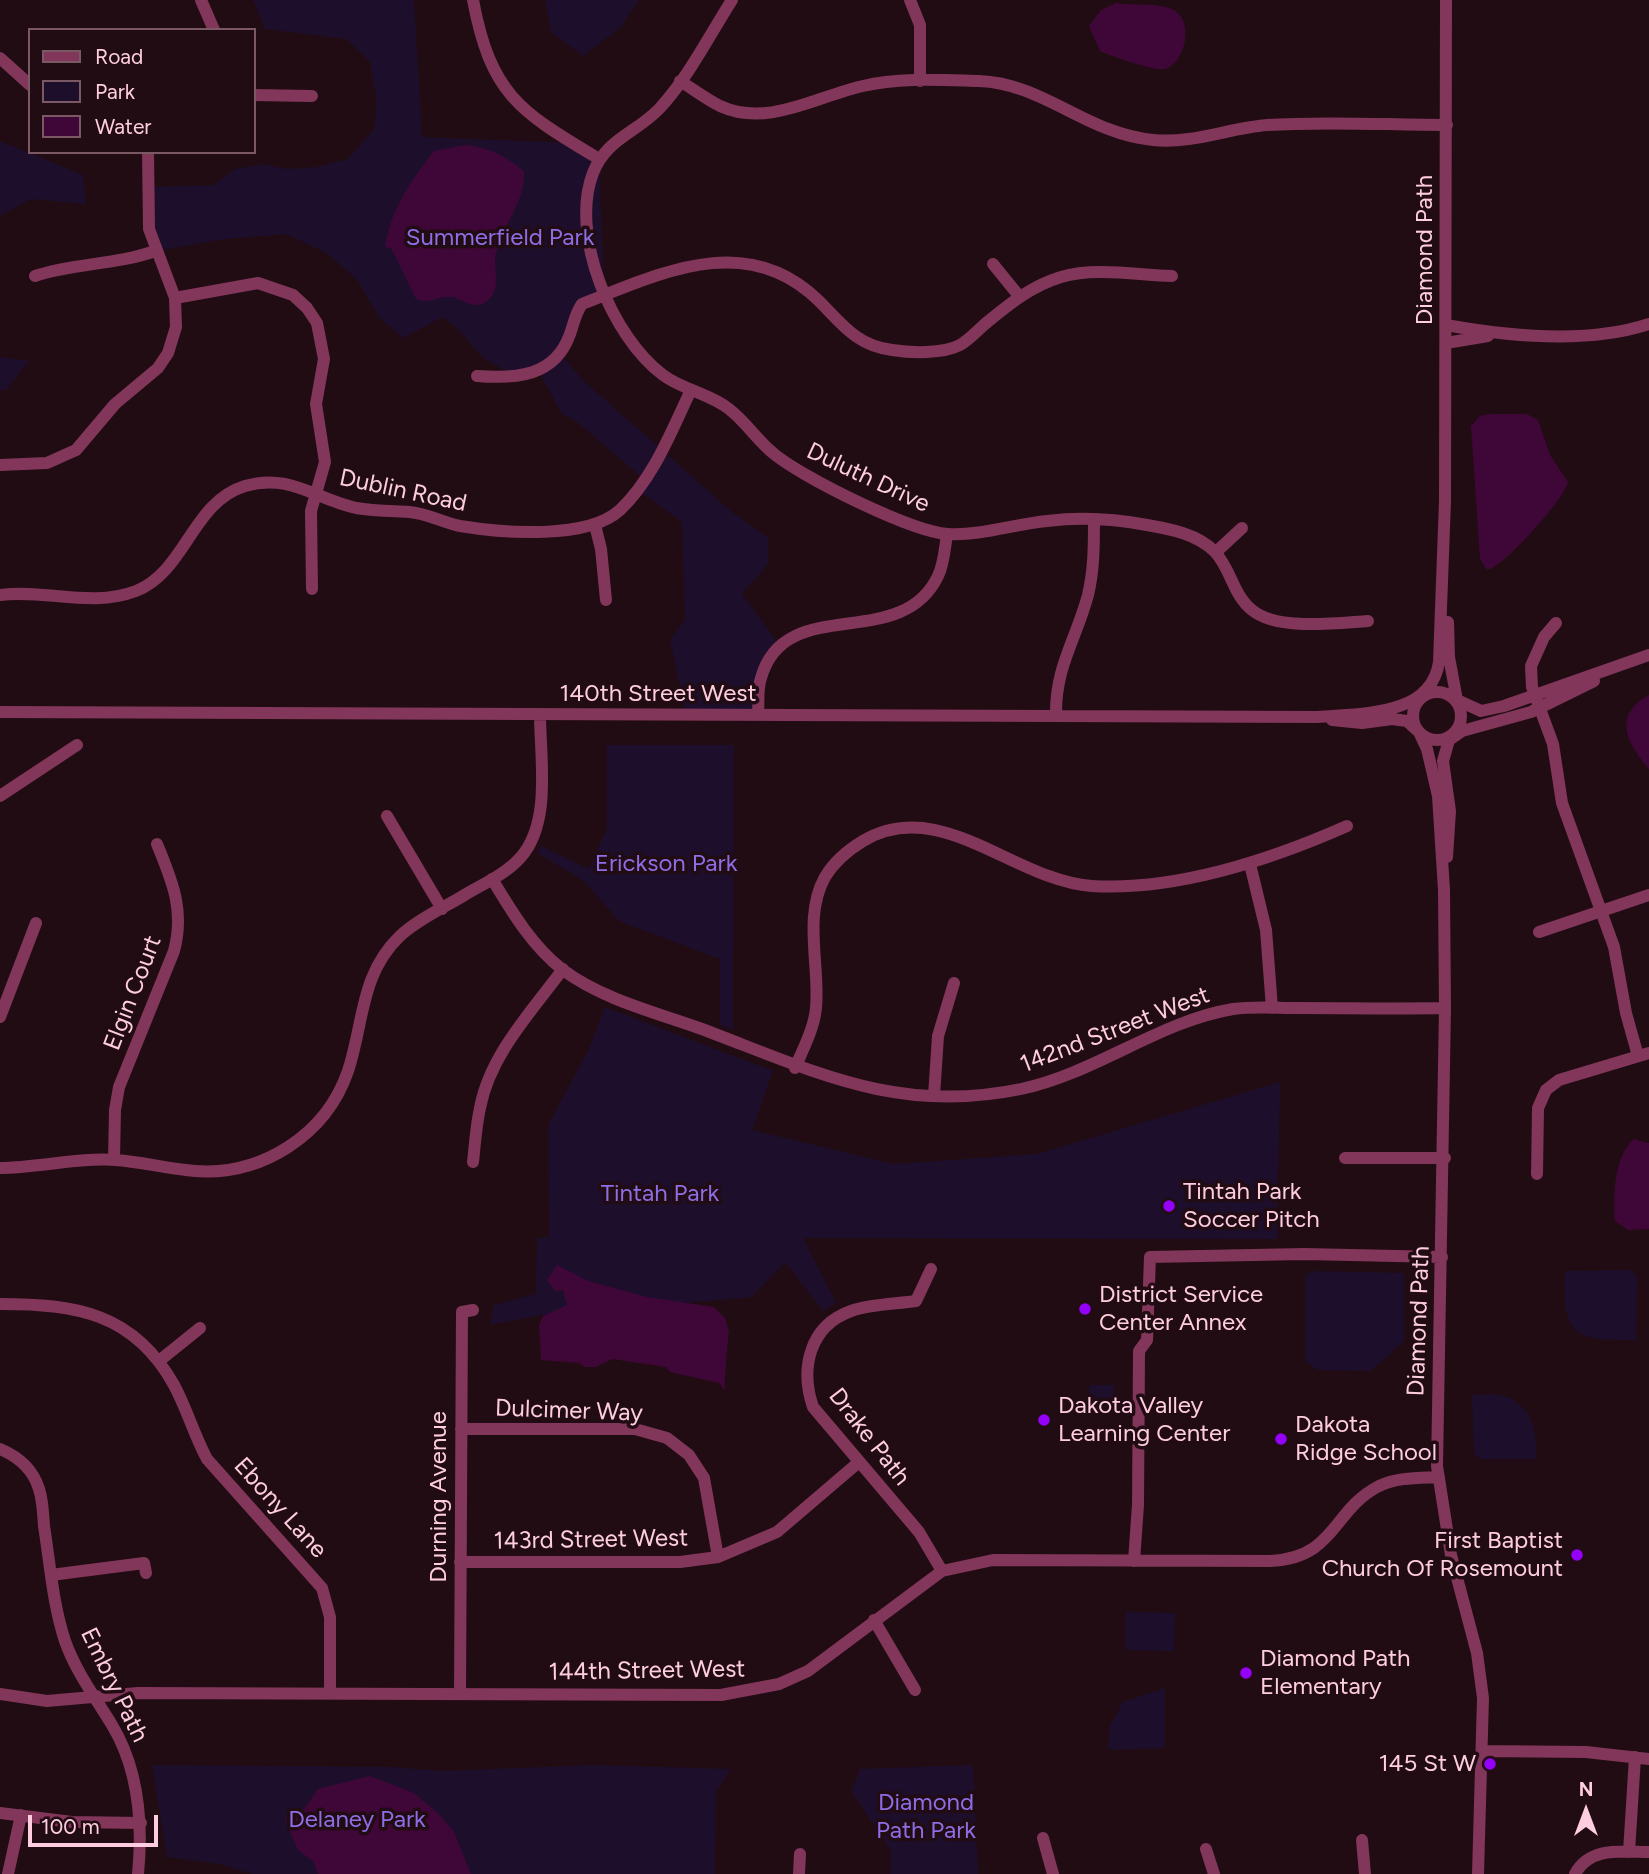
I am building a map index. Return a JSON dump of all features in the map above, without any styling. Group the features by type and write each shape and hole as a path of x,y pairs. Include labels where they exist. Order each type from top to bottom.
{"street":[{"path":"201,0 213,28"},
{"path":"473,0 490,61 506,91 531,118 599,159 612,143 658,110 732,0"},
{"path":"910,0 920,25 920,81"},
{"name":"Diamond Path","path":"1446,0 1445,500 1439,662 1435,682 1421,698 1413,713 1432,763 1438,796 1444,890 1445,1158 1437,1410 1439,1477 1451,1555 1478,1654 1483,1698 1478,1874"},
{"path":"0,58 28,83"},
{"path":"680,81 722,107 760,114 785,111 865,85 920,81 982,81 1009,85 1035,94 1097,127 1152,140 1194,140 1266,125 1447,125"},
{"path":"256,95 312,96"},
{"path":"0,465 47,463 67,455 84,443 115,404 152,375 163,360 176,327 175,298 155,251 148,206 148,154"},
{"name":"Duluth Drive","path":"599,159 591,177 589,237 604,295 618,326 638,354 664,376 690,392 725,405 772,453 801,474 914,526 947,534 1049,520 1094,519 1180,531 1216,552"},
{"path":"35,276 71,266 126,261 155,251"},
{"path":"477,376 510,378 544,369 560,354 570,335 574,316 582,304 685,265 725,261 751,264 799,284 842,328 865,343 891,351 926,351 959,345 1019,296 1062,276 1172,276"},
{"path":"993,264 1019,296"},
{"path":"175,298 258,283 293,295 307,307 323,341 324,359 316,404 325,462 311,511 312,589"},
{"path":"1446,343 1499,335 1625,332 1649,324"},
{"path":"1446,325 1499,335"},
{"name":"Dublin Road","path":"0,595 27,592 99,601 138,590 171,567 212,505 243,487 278,481 355,507 411,512 482,528 571,530 595,525 618,512 636,494 658,458 690,392"},
{"name":"Diamond Path","path":"1444,890 1450,811 1443,761 1448,742 1461,717 1449,657 1445,500"},
{"path":"1056,716 1058,675 1087,597 1093,568 1094,519"},
{"path":"595,525 601,549 606,600"},
{"path":"1242,528 1216,552 1239,596 1253,612 1277,622 1329,624 1368,621"},
{"path":"758,715 760,680 775,651 804,632 888,618 904,612 931,589 940,573 947,534"},
{"path":"1538,1174 1538,1108 1545,1090 1559,1080 1644,1055 1626,1013 1614,947 1562,803 1553,744 1536,701 1531,666 1544,637 1556,623"},
{"path":"1419,732 1435,740 1454,735 1647,656"},
{"path":"1421,698 1439,692 1451,695 1481,711 1536,701"},
{"name":"140th Street West","path":"0,712 1317,717 1376,711 1421,698"},
{"path":"0,1168 114,1159 196,1171 223,1171 263,1161 298,1141 324,1117 344,1083 352,1059 365,989 377,961 401,934 492,879 520,858 536,829 540,809 540,714"},
{"name":"140th Street West","path":"1317,717 1362,723 1398,719 1407,721 1419,732"},
{"path":"0,796 77,745"},
{"path":"387,816 442,909"},
{"path":"795,1068 816,1008 815,911 824,881 840,859 874,835 915,826 947,832 1044,875 1090,886 1137,886 1250,864 1347,826"},
{"name":"Elgin Court","path":"114,1159 115,1110 119,1087 174,951 180,929 177,893 156,845"},
{"path":"1250,864 1266,930 1272,1007"},
{"name":"142nd Street West","path":"492,879 526,934 563,970 605,993 795,1068 858,1087 934,1097 975,1096 1024,1088 1091,1067 1211,1014 1236,1009 1445,1008"},
{"path":"1539,932 1649,895"},
{"path":"0,1017 36,923"},
{"path":"473,1162 480,1107 493,1068 509,1040 563,970"},
{"path":"934,1097 938,1036 954,983"},
{"path":"1345,1158 1445,1158"},
{"path":"1134,1561 1138,1505 1139,1351 1147,1340 1150,1257 1304,1254 1442,1257"},
{"name":"Drake Path","path":"932,1269 916,1301 853,1310 834,1319 818,1335 806,1362 806,1385 813,1407 919,1532 942,1571"},
{"name":"Ebony Lane","path":"0,1304 52,1304 88,1311 128,1332 159,1361 176,1388 193,1434 208,1459 321,1588 330,1617 330,1693"},
{"name":"Durning Avenue","path":"460,1694 462,1312 473,1310"},
{"path":"159,1361 200,1328"},
{"name":"Dulcimer Way","path":"461,1429 635,1429 667,1438 689,1455 704,1478 718,1557"},
{"name":"Embry Path","path":"0,1449 16,1456 23,1463 39,1490 51,1575 65,1641 79,1674 113,1727 126,1756 136,1787 141,1823 138,1874"},
{"name":"143rd Street West","path":"460,1562 680,1562 718,1557 777,1532 859,1462"},
{"name":"144th Street West","path":"0,1694 47,1701 138,1693 749,1692 779,1684 808,1671 942,1571 993,1560 1291,1559 1321,1544 1356,1503 1382,1484 1403,1478 1439,1477"},
{"path":"51,1575 144,1563 146,1573"},
{"path":"874,1620 915,1690"},
{"path":"1482,1751 1586,1752 1649,1759"},
{"path":"1629,1852 1635,1757"},
{"path":"0,1813 72,1822 141,1823"},
{"path":"8,1874 21,1815"},
{"path":"1042,1838 1054,1874"},
{"path":"1362,1840 1365,1874"},
{"path":"1206,1849 1214,1874"},
{"path":"1575,1874 1595,1855 1649,1852"},
{"path":"800,1854 800,1874"}],"green space":[{"name":"Summerfield Park","path":"253,0 414,0 422,137 572,143 599,159 604,295 582,304 560,354 585,382 732,512 768,538 768,564 742,594 780,646 759,701 758,715 686,715 670,640 685,620 682,522 638,490 644,479 577,422 561,413 539,371 516,377 482,357 460,331 443,317 403,338 379,317 357,280 327,253 286,234 224,239 155,251 148,187 214,185 235,169 263,164 286,169 317,167 348,159 375,128 376,96 370,62 346,39 265,29"},
{"path":"545,0 639,0 620,28 583,56 551,32"},
{"path":"0,141 83,175 86,204 31,199 0,216"},
{"path":"0,357 29,361 6,390 0,390"},
{"name":"Erickson Park","path":"607,745 734,745 733,1030 720,1025 720,959 619,921 584,881 537,853 541,846 589,869 607,828"},
{"name":"Tintah Park","path":"605,1007 773,1071 752,1130 893,1164 1037,1154 1280,1082 1277,1239 803,1238 836,1303 823,1311 785,1262 752,1297 542,1315 490,1325 494,1305 536,1294 537,1238 549,1237 548,1125 588,1051"},
{"path":"1630,1270 1637,1276 1636,1340 1598,1339 1585,1336 1576,1330 1566,1309 1565,1271"},
{"path":"1311,1271 1404,1273 1404,1341 1371,1371 1318,1370 1305,1361 1305,1276"},
{"path":"1089,1385 1114,1385 1114,1413 1089,1413"},
{"path":"1497,1394 1518,1403 1530,1417 1535,1436 1536,1459 1480,1459 1474,1453 1472,1395"},
{"path":"1126,1612 1175,1613 1174,1651 1126,1650"},
{"path":"1165,1688 1165,1748 1108,1750 1110,1726 1123,1702"},
{"name":"Delaney Park","path":"152,1765 391,1767 443,1771 592,1765 731,1769 716,1791 715,1874 252,1874 220,1864 167,1857"},
{"name":"Diamond Path Park","path":"973,1765 978,1874 890,1874 891,1851 851,1791 860,1769"}],"water":[{"path":"1116,3 1160,6 1180,15 1184,23 1185,40 1179,58 1166,69 1161,69 1123,60 1100,51 1089,26 1101,10"},
{"path":"466,145 497,154 524,171 518,202 496,253 494,293 479,305 453,297 425,301 416,299 391,248 385,247 392,220 410,184 434,151"},
{"path":"1527,414 1538,420 1550,455 1568,482 1556,502 1532,531 1506,558 1487,570 1480,559 1471,426 1480,416"},
{"path":"1649,695 1649,769 1630,740 1627,721 1637,703"},
{"path":"1634,1139 1649,1143 1649,1229 1628,1230 1615,1221 1616,1177 1622,1155"},
{"path":"557,1265 588,1281 647,1297 714,1307 725,1318 729,1332 725,1390 719,1383 670,1372 666,1367 612,1359 596,1367 541,1360 539,1325 543,1316 567,1305 563,1290 555,1291 547,1280"},
{"path":"370,1776 414,1793 438,1813 454,1832 471,1874 318,1874 313,1861 298,1850 285,1820 300,1815 318,1789"}],"place":[{"name":"Tintah Park Soccer Pitch","path":"1169,1206"},
{"name":"District Service Center Annex","path":"1085,1309"},
{"name":"Dakota Valley Learning Center","path":"1044,1420"},
{"name":"Dakota Ridge School","path":"1281,1439"},
{"name":"First Baptist Church Of Rosemount","path":"1577,1555"},
{"name":"Diamond Path Elementary","path":"1246,1673"},
{"name":"145 St W","path":"1490,1764"}]}
